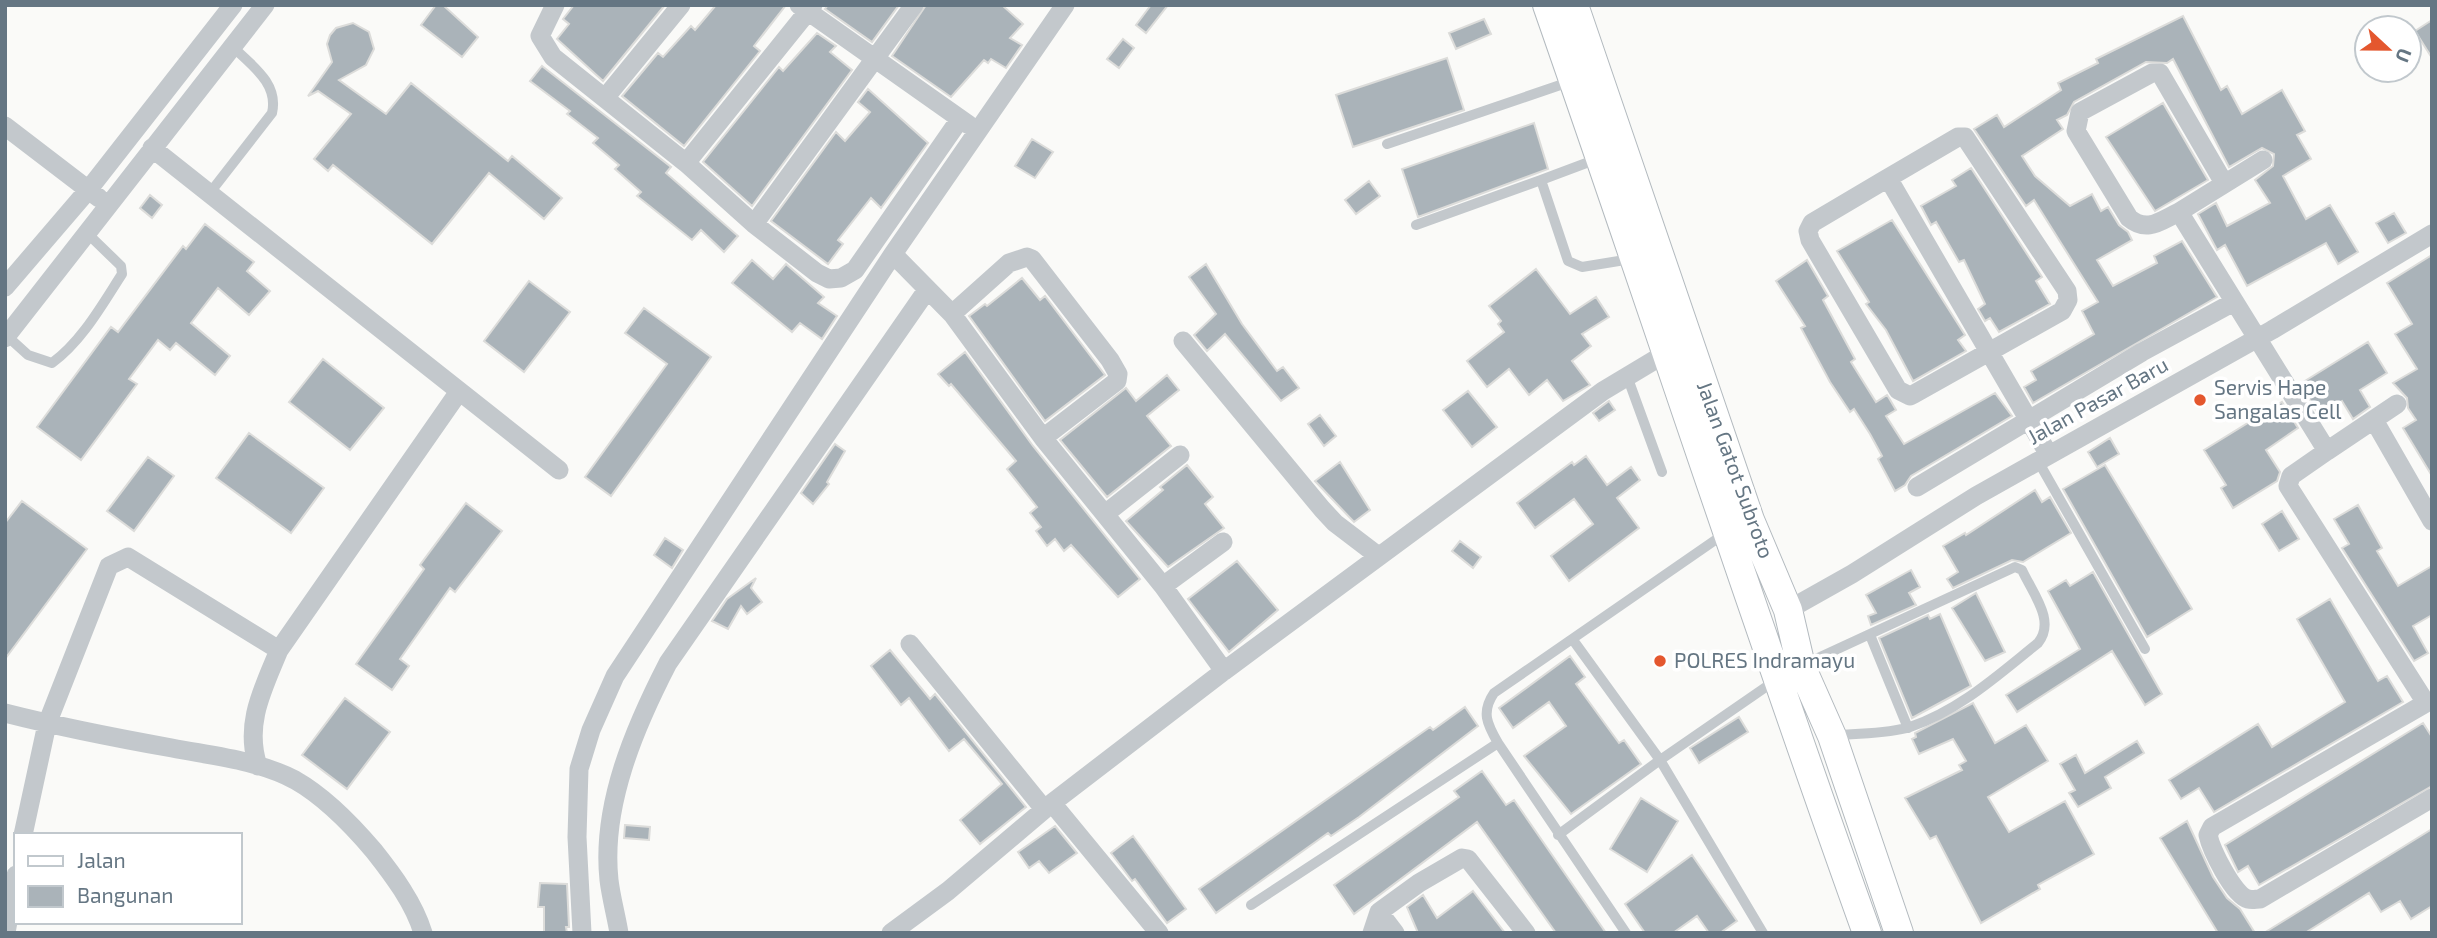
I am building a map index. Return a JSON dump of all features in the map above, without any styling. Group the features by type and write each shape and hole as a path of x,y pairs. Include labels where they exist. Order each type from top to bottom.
{"street":[{"path":"5,287 89,189 233,5"},
{"path":"6,336 265,5"},
{"path":"555,5 540,36 546,50 686,163 754,224 817,273 829,279 849,275 898,212 960,119"},
{"path":"605,98 681,5"},
{"path":"754,224 915,5"},
{"path":"582,933 577,837 579,769 615,676 1065,5"},
{"name":"Jalan Gatot Subroto","path":"1547,5 1668,352 1725,533 1789,673 1867,933"},
{"name":"Jalan Gatot Subroto","path":"1574,5 1750,520 1788,610 1789,673 1832,736 1899,933"},
{"path":"686,163 807,7 876,60 979,131"},
{"path":"209,38 229,50"},
{"path":"2224,183 2160,74 2151,73 2084,108 2077,118 2076,131 2129,218 2137,225 2147,227 2179,212 2263,160"},
{"path":"9,137 89,189 108,206"},
{"path":"1958,137 1965,137 2067,291 2068,300 2062,311 1991,351 1910,396 1901,393 1810,240 1808,231 1812,223 1958,137"},
{"path":"152,148 458,393 559,470"},
{"path":"1888,178 2030,419 2043,458"},
{"path":"2179,212 2326,452"},
{"name":"Jalan Pasar Baru","path":"1788,610 2043,458 2256,339 2432,234"},
{"path":"896,256 951,314 1043,438 1163,586 1224,671"},
{"path":"951,314 1009,264 1027,257 1032,259 1110,360 1118,374 1117,381 1043,438"},
{"path":"619,933 608,878 611,819 628,750 645,707 668,663 697,619 925,288"},
{"path":"1917,487 2234,302"},
{"path":"1183,341 1322,509 1335,523 1377,555"},
{"path":"891,933 948,891 1048,806 1377,555 1627,376 1668,352"},
{"path":"258,766 251,730 260,695 279,650 458,393"},
{"path":"2397,404 2291,476 2288,486 2430,703 2212,827 2208,835 2210,847 2239,893 2248,899 2260,899 2432,798"},
{"path":"2374,420 2432,521"},
{"path":"1105,514 1180,455"},
{"path":"1163,586 1223,542"},
{"path":"23,833 47,724 109,566 128,557 279,650"},
{"path":"910,644 1159,933"},
{"path":"5,713 47,724 258,766 297,781 321,798 358,833 402,890 423,933"},
{"path":"1372,933 1379,912 1419,883 1462,858 1468,859 1526,933"},
{"path":"6,933 14,887"},
{"path":"1379,912 1395,933"}],"lane":[{"path":"209,194 272,113 274,104 269,83 229,50"},
{"path":"1387,144 1573,81"},
{"path":"1416,225 1600,158"},
{"path":"1541,180 1568,261 1582,267 1635,259"},
{"path":"6,336 28,355 52,363 65,353 122,274 121,266 88,234"},
{"path":"1627,376 1662,472"},
{"path":"2043,458 2145,649"},
{"path":"1626,933 1498,743 1486,723 1485,705 1494,693 1725,533 1750,520"},
{"path":"1558,835 1660,760 1789,673 2015,567 2022,570 2047,622 2044,635 2038,643 1970,698 1908,728 1832,736"},
{"path":"1870,635 1908,728"},
{"path":"1573,640 1660,760 1763,933"},
{"path":"1251,905 1498,743"}],"building":[{"path":"436,5 443,5 478,37 462,57 421,25"},
{"path":"574,5 665,5 603,81 557,39 569,24 563,19"},
{"path":"716,5 786,5 754,46 760,51 684,146 622,96 658,53 663,57 691,26 695,30"},
{"path":"828,5 899,5 872,42 825,9"},
{"path":"926,5 1002,5 1023,24 1010,38 1022,45 1006,68 991,59 988,63 984,60 951,97 892,56"},
{"path":"1151,5 1168,5 1146,33 1136,25"},
{"path":"2183,16 2221,90 2227,86 2242,114 2282,90 2305,131 2297,135 2311,159 2283,176 2306,219 2330,205 2358,252 2338,264 2326,243 2247,286 2225,245 2217,250 2198,214 2216,203 2227,226 2270,203 2255,180 2273,166 2274,154 2262,148 2229,167 2173,59 2167,63 2146,62 2074,102 2067,115 2057,120 2063,129 2022,156 2035,176 2070,206 2092,194 2101,211 2108,207 2119,225 2128,232 2132,240 2097,260 2113,286 2157,263 2154,256 2182,241 2217,297 2033,403 2024,387 2036,380 2031,371 2094,334 2082,311 2098,302 2034,200 2026,206 1974,129 1997,115 2004,127 2061,90 2058,83 2098,63 2096,59"},
{"path":"1484,19 1491,34 1456,49 1449,33"},
{"path":"2432,20 2432,58 2423,44 2423,26"},
{"path":"353,23 369,32 374,49 366,65 339,80 386,114 411,83 508,161 512,156 562,198 544,219 489,173 432,244 333,165 328,171 314,159 351,114 318,91 308,96 332,62 327,44 330,35 336,28"},
{"path":"817,33 836,46 830,52 852,70 752,206 703,162 779,67 783,71"},
{"path":"1123,39 1134,48 1119,68 1107,59"},
{"path":"1447,58 1464,110 1353,147 1336,95"},
{"path":"542,66 671,167 666,173 738,236 724,252 701,230 692,240 637,196 641,192 615,169 619,165 593,143 598,138 567,114 570,111 530,81"},
{"path":"868,89 928,143 881,208 871,198 838,240 843,244 828,264 771,221 836,132 845,141 870,112 858,102"},
{"path":"2163,103 2208,180 2155,211 2106,137"},
{"path":"1534,123 1548,169 1418,217 1402,169"},
{"path":"1032,139 1053,152 1035,178 1015,166"},
{"path":"1971,168 2042,277 2036,281 2050,304 1999,332 1990,318 1985,321 1978,309 1985,304 1964,260 1959,262 1936,222 1931,225 1921,206 1956,186 1952,180"},
{"path":"1369,181 1380,196 1356,214 1345,200"},
{"path":"150,195 162,205 152,218 140,208"},
{"path":"2394,213 2406,233 2388,243 2376,223"},
{"path":"1892,220 1965,335 1958,340 1966,351 1913,381 1886,330 1866,304 1869,302 1837,251"},
{"path":"205,224 254,262 247,271 270,291 249,315 218,288 191,323 230,356 215,375 176,343 170,350 158,340 129,379 137,384 81,460 37,427 111,327 118,332 183,246 186,249"},
{"path":"2432,255 2432,476 2403,428 2416,420 2408,408 2407,398 2393,383 2417,369 2395,334 2412,324 2387,283"},
{"path":"752,260 773,279 786,264 824,297 818,303 837,316 822,339 800,323 792,332 732,283"},
{"path":"1807,260 1828,296 1823,300 1855,359 1851,362 1876,402 1887,395 1896,410 1886,416 1904,444 1995,393 2012,416 1911,476 1905,485 1895,491 1878,459 1882,456 1870,434 1854,409 1850,412 1830,382 1801,328 1805,326 1776,281"},
{"path":"1206,264 1242,324 1277,371 1283,367 1299,388 1281,401 1225,334 1207,351 1194,335 1216,314 1189,277"},
{"path":"1536,269 1570,314 1596,297 1609,317 1582,334 1591,346 1572,361 1590,385 1563,401 1547,380 1529,395 1509,369 1487,387 1467,361 1504,332 1498,324 1501,321 1489,306"},
{"path":"1022,278 1040,300 1045,296 1105,375 1045,421 969,316 985,304 987,306"},
{"path":"529,281 570,312 524,372 484,341"},
{"path":"644,308 711,357 611,496 585,477 667,364 625,333"},
{"path":"2368,342 2387,373 2360,390 2370,407 2353,419 2342,401 2319,415 2300,384"},
{"path":"965,352 1033,446 1140,579 1118,597 1071,545 1064,551 1055,539 1047,546 1036,531 1041,527 1030,513 1037,507 1007,469 1016,461 951,384 949,386 938,374"},
{"path":"323,359 384,408 350,450 289,402"},
{"path":"1167,375 1179,390 1147,416 1171,446 1107,497 1060,440 1126,388 1136,401"},
{"path":"1468,391 1497,427 1472,447 1443,410"},
{"path":"1609,401 1615,410 1599,421 1593,413"},
{"path":"2282,402 2298,428 2266,450 2280,472 2277,481 2233,508 2221,488 2226,485 2204,450"},
{"path":"1320,415 1336,436 1324,446 1308,424"},
{"path":"249,433 324,488 291,533 216,478"},
{"path":"2110,438 2119,454 2097,467 2088,452"},
{"path":"835,444 845,451 827,482 829,484 813,504 801,493"},
{"path":"1586,456 1607,485 1631,467 1640,480 1617,498 1639,528 1569,581 1551,556 1593,524 1574,499 1535,528 1517,503 1572,462 1574,465"},
{"path":"148,457 174,476 134,531 107,511"},
{"path":"1340,462 1370,510 1354,522 1315,481"},
{"path":"1187,465 1213,497 1205,504 1224,528 1168,567 1126,521 1163,490 1160,487"},
{"path":"2105,465 2192,609 2147,637 2063,489"},
{"path":"2035,490 2042,502 2050,497 2071,533 2023,562 2012,560 1953,588 1947,579 1958,572 1943,546 1965,533 1966,535"},
{"path":"22,501 87,549 5,659 5,523"},
{"path":"466,503 502,531 455,592 450,588 400,659 409,666 392,690 356,664 424,569 420,565"},
{"path":"2358,505 2382,548 2377,551 2398,586 2432,566 2432,615 2413,626 2428,653 2414,661 2342,548 2349,544 2334,519"},
{"path":"2282,511 2299,539 2279,551 2262,524"},
{"path":"665,538 683,550 672,568 654,555"},
{"path":"1460,541 1481,557 1473,568 1452,551"},
{"path":"1237,561 1278,610 1229,652 1188,599"},
{"path":"1911,570 1920,587 1909,593 1916,605 1871,625 1868,616 1876,613 1866,595"},
{"path":"2093,572 2162,694 2145,705 2112,651 2017,712 2006,695 2080,649 2048,591 2066,580 2070,586"},
{"path":"756,578 751,588 762,602 747,614 741,606 728,629 712,621 727,599"},
{"path":"1976,593 2005,652 1985,661 1952,608"},
{"path":"2330,599 2378,681 2387,676 2403,702 2214,812 2199,788 2181,799 2169,780 2258,724 2272,747 2345,702 2297,619"},
{"path":"1940,614 1971,686 1912,718 1879,638 1928,615 1930,619"},
{"path":"890,650 930,699 935,694 1026,807 980,844 960,820 1002,784 964,739 949,751 909,698 901,705 871,666"},
{"path":"1570,656 1585,677 1576,684 1619,743 1624,740 1641,764 1571,814 1524,756 1566,726 1549,702 1513,728 1499,708"},
{"path":"345,698 390,732 347,789 302,755"},
{"path":"1973,703 1995,743 2026,725 2048,761 1988,797 2009,832 2065,801 2094,854 2038,885 2040,889 1981,923 1936,836 1930,839 1905,798 1962,770 1959,765 1966,761 1953,739 1919,754 1912,739 1916,737 1915,733"},
{"path":"1465,707 1478,726 1359,817 1331,836 1328,833 1216,913 1199,889 1430,727 1433,730"},
{"path":"1739,717 1748,732 1699,763 1690,748"},
{"path":"2423,723 2432,737 2432,786 2259,885 2248,866 2238,872 2225,845"},
{"path":"2137,741 2144,753 2105,777 2111,788 2078,807 2069,793 2075,790 2060,764 2076,755 2085,773"},
{"path":"1482,771 1506,805 1514,800 1606,933 1556,933 1477,822 1354,914 1334,885 1459,797 1454,791"},
{"path":"1641,798 1678,821 1647,872 1610,849"},
{"path":"2187,821 2213,877 2227,898 2240,909 2255,933 2218,933 2160,838"},
{"path":"625,825 650,827 649,840 624,838"},
{"path":"1055,826 1077,853 1049,873 1039,861 1029,868 1018,852"},
{"path":"2432,829 2432,906 2411,919 2400,901 2381,912 2369,893 2305,933 2264,933"},
{"path":"1133,836 1186,909 1167,923 1135,879 1132,881 1111,853"},
{"path":"1692,855 1737,921 1720,933 1709,933 1697,916 1673,933 1645,933 1625,904"},
{"path":"540,883 567,884 567,933 544,933 544,907 538,907"},
{"path":"1473,891 1505,933 1418,933 1407,907 1423,895 1437,918"}],"place":[{"name":"Servis Hape Sangalas Cell","path":"2200,400"},
{"name":"POLRES Indramayu","path":"1660,661"}]}
